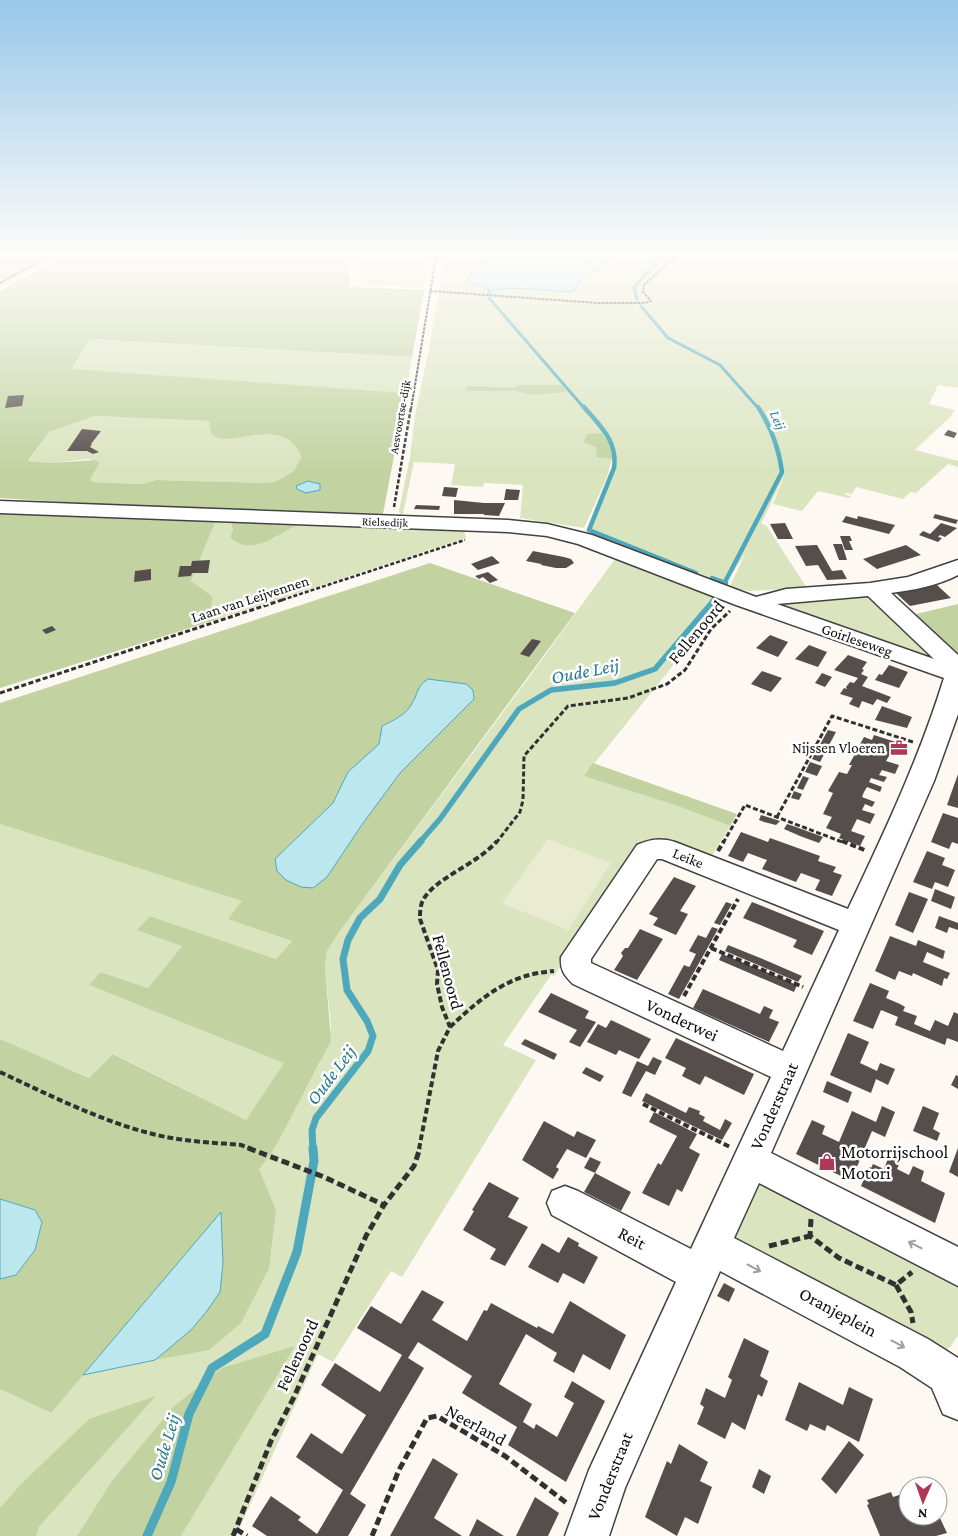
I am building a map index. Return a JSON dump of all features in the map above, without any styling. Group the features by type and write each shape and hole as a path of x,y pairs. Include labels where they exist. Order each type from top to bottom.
{"street":[{"name":"Rielsedijk","path":"0,507 508,526 556,532 600,545 750,602"},
{"path":"750,602 772,597 873,589 931,578 958,566"},
{"path":"873,589 958,673"},
{"name":"Goirleseweg","path":"750,602 958,673"},
{"name":"Vonderstraat","path":"590,1528 604,1485 716,1260 750,1158 887,858 933,748 958,673"},
{"name":"Leike","path":"576,968 576,957 647,852 654,849 665,849 857,925"},
{"name":"Vonderwei","path":"576,968 584,976 790,1070"},
{"path":"750,1158 814,1194 946,1261"},
{"name":"Reit","path":"564,1203 716,1260"},
{"name":"Oranjeplein","path":"716,1260 914,1353 954,1377"}],"path":[{"name":"Aesvoortse-dijk","path":"391,522 424,329"},
{"name":"Laan van Leijvennen","path":"0,693 470,539"},
{"name":"Fellenoord","path":"233,1536 271,1441 327,1324 366,1236 384,1205 414,1166 421,1143 438,1051 450,1027 442,1007 437,984 438,970 420,919 423,900 433,888 476,860 495,844 520,812 523,800 524,756 568,706 628,698 667,684 685,670 711,629 733,607 750,602"},
{"path":"777,817 832,716 933,748"},
{"path":"708,866 745,805 887,858"},
{"path":"673,1017 748,882"},
{"path":"711,948 824,996"},
{"path":"450,1027 478,1000 512,979 541,970 576,968"},
{"path":"0,1072 50,1096 126,1126 171,1138 241,1145 299,1169 324,1177 384,1205"},
{"path":"643,1104 750,1158"},
{"path":"814,1194 810,1236 817,1244 844,1260 896,1285 946,1261"},
{"path":"716,1260 748,1250 810,1236"},
{"name":"Neerland","path":"372,1536 399,1470 428,1418 437,1416 504,1456 554,1495 590,1528"},
{"path":"236,1529 247,1536"}],"green space":[{"path":"0,329 417,329 412,357 90,339 72,369 406,393 383,514 77,503 0,498","holes":["95,416 208,421 212,434 221,438 264,435 279,436 292,443 301,457 294,471 277,481 267,483 157,480 142,484 92,482 90,479 100,462 95,460 51,463 28,461 49,432"]},
{"path":"433,329 958,329 958,388 938,385 929,404 955,410 915,450 958,461 958,467 948,464 916,493 910,492 903,499 856,487 852,494 846,493 845,495 851,496 849,498 818,491 802,511 773,504 784,476 761,524 766,525 807,588 750,591 729,588 746,552 724,586 586,531 615,459 612,459 607,477 584,528 520,518 523,485 484,483 483,487 451,485 455,464 414,462 403,514 400,514 415,415"},
{"path":"90,339 412,357 406,393 72,370"},
{"path":"520,385 561,385 567,392 533,395 516,391 465,391 467,386 513,388"},
{"path":"95,416 208,421 221,438 267,435 288,439 295,446 301,457 294,471 277,481 267,483 157,480 142,484 92,482 89,480 100,462 88,459 51,463 28,462 49,432"},
{"path":"601,433 610,444 612,459 597,457 596,447 584,442 587,434"},
{"path":"0,510 217,518 191,581 211,595 213,599 211,610 215,620 0,688"},
{"path":"217,518 230,519 233,530 230,537 246,545 258,544 275,538 282,532 303,522 461,528 466,538 215,620 211,610 213,599 211,595 191,581"},
{"path":"230,519 303,522 267,541 248,545 239,543 230,537 233,530"},
{"path":"615,559 717,598 668,660 675,663 585,775 675,805 730,826 709,861 671,845 627,868 554,976 551,975 503,1045 536,1060 402,1277 391,1271 333,1362 318,1354 236,1536 181,1536 294,1346 173,1407 111,1482 77,1536 36,1536 39,1527 155,1397 18,1487 0,1508 0,1389 51,1413 83,1375 155,1360 276,1210 258,1169 268,1158 320,1063 331,1028 325,965 327,951"},
{"path":"430,563 575,613 327,951 325,965 331,1041 279,1140 259,1169 276,1210 269,1268 241,1323 209,1350 155,1360 191,1330 221,1213 51,1413 0,1389 0,1279 16,1275 35,1250 42,1222 35,1210 0,1199 0,1039 89,1078 113,1054 246,1120 284,1063 89,985 101,972 148,988 182,946 137,930 150,916 276,959 292,941 228,919 242,901 0,824 0,703","holes":["428,679 440,682 474,699 400,773 327,877 275,859 333,803 348,772 380,744 382,726 398,718 408,709"]},
{"path":"867,593 950,666 776,605 778,600"},
{"path":"958,604 958,657 912,615"},
{"path":"593,763 737,814 730,826 675,805 584,776"},
{"path":"0,824 243,901 229,919 292,941 276,959 150,916 138,930 183,945 148,988 102,972 89,985 285,1063 246,1120 114,1054 90,1078 0,1040"},
{"path":"548,839 611,863 568,930 502,903"},
{"path":"762,1179 958,1274 958,1336 949,1348 943,1351 737,1249 731,1230 749,1188"},
{"path":"295,1346 181,1536 77,1536 111,1482 173,1407 222,1368"},
{"path":"156,1396 39,1527 36,1536 0,1536 0,1508 18,1487 89,1419"}],"water":[{"path":"308,481 320,484 320,490 306,493 297,489 296,486"},
{"path":"428,679 466,684 473,690 474,699 400,773 327,877 313,888 301,887 286,880 277,871 275,859 333,803 348,772 379,744 382,726 409,709 419,688"},
{"path":"0,1199 35,1210 42,1222 35,1250 16,1275 0,1279"},
{"path":"221,1212 223,1264 220,1292 191,1330 155,1360 83,1375"}],"building":[{"path":"24,395 22,406 5,408 8,396"},
{"path":"82,429 101,431 90,447 99,452 93,454 87,451 67,451"},
{"path":"948,430 957,433 954,438 944,435"},
{"path":"444,487 458,488 456,497 442,496"},
{"path":"506,489 520,490 518,500 504,500"},
{"path":"454,500 505,503 499,516 454,514"},
{"path":"416,505 440,506 439,510 414,509"},
{"path":"935,514 958,520 956,524 933,518"},
{"path":"846,516 857,519 858,516 895,525 889,534 842,522"},
{"path":"785,523 793,539 778,539 770,524"},
{"path":"941,523 957,528 945,537 940,535 938,537 942,538 938,542 919,535 923,531 930,534"},
{"path":"840,536 850,536 852,541 849,541 853,550 845,550"},
{"path":"833,544 842,544 847,560 839,560"},
{"path":"817,545 832,571 842,570 847,579 827,580 818,565 806,566 795,546"},
{"path":"906,545 921,555 877,569 863,559"},
{"path":"533,551 571,559 574,563 566,568 556,568 541,565 542,562 541,564 526,561"},
{"path":"492,556 500,563 478,570 471,564"},
{"path":"210,560 208,573 192,573 191,576 178,577 180,566 191,566 192,561"},
{"path":"151,569 151,580 134,582 135,571"},
{"path":"488,572 498,580 490,583 483,577 479,579 475,576"},
{"path":"937,585 951,598 910,606 896,593"},
{"path":"52,626 56,630 46,634 42,630"},
{"path":"770,635 788,642 778,657 756,648"},
{"path":"532,639 541,641 529,657 520,654"},
{"path":"809,645 827,652 818,667 795,659"},
{"path":"848,655 867,662 861,674 868,677 862,686 891,697 887,703 877,699 873,705 862,701 859,708 849,704 853,698 840,694 844,688 847,689 846,687 850,682 854,683 858,678 834,670"},
{"path":"889,665 908,672 899,688 875,680 879,674 882,675"},
{"path":"762,671 782,678 771,692 751,684"},
{"path":"822,673 832,677 825,687 815,683"},
{"path":"882,706 912,717 907,728 875,720"},
{"path":"828,730 836,732 820,762 812,759"},
{"path":"874,735 908,746 904,755 891,750 886,761 899,765 895,774 882,770 879,775 887,777 884,782 871,778 869,782 882,787 880,792 867,787 864,792 862,797 875,802 872,807 865,804 862,810 875,814 870,824 857,819 851,831 865,836 860,846 839,838 841,834 826,828 832,817 823,814 833,793 828,791 839,772 847,774 852,765 849,765 864,737 872,740"},
{"path":"810,762 822,766 817,776 805,772"},
{"path":"958,774 958,808 947,805"},
{"path":"803,776 809,778 803,790 797,788"},
{"path":"794,791 802,794 799,800 791,798"},
{"path":"943,813 958,818 958,844 952,842 949,849 931,842"},
{"path":"761,815 780,821 776,825 764,822 759,820"},
{"path":"787,824 823,837 819,843 784,829"},
{"path":"741,832 768,842 770,838 820,856 818,861 836,867 833,872 842,875 832,896 815,890 820,880 801,873 796,882 762,869 767,860 748,853 743,862 728,856"},
{"path":"927,851 945,858 942,865 955,870 948,887 935,882 932,889 913,882"},
{"path":"674,877 696,886 680,911 688,914 676,935 653,925 658,918 649,914"},
{"path":"935,889 955,897 951,909 931,901"},
{"path":"909,892 928,899 913,933 895,925"},
{"path":"726,902 732,904 720,925 714,923"},
{"path":"752,902 824,931 812,955 793,947 797,940 743,918"},
{"path":"939,916 958,923 958,930 949,927 947,933 935,928"},
{"path":"712,927 718,929 679,999 668,994 684,965 690,966 696,954 689,951 698,935 706,938"},
{"path":"640,929 663,939 637,980 614,970 623,956 621,953 625,948 628,948"},
{"path":"890,936 916,946 918,940 945,951 943,959 927,952 923,962 950,973 947,979 944,978 942,986 913,973 912,976 899,971 895,980 875,971"},
{"path":"728,945 802,976 798,982 725,951"},
{"path":"722,954 797,985 794,992 719,960"},
{"path":"870,983 889,991 886,998 905,1007 903,1011 917,1016 914,1024 930,1031 935,1020 948,1026 954,1012 958,1014 958,1042 947,1038 945,1045 895,1025 898,1017 881,1010 873,1029 853,1021"},
{"path":"703,989 760,1014 764,1006 773,1010 769,1018 779,1022 769,1042 693,1008"},
{"path":"551,993 589,1011 585,1018 596,1022 580,1047 569,1042 577,1030 538,1012"},
{"path":"611,1020 651,1039 639,1059 619,1050 616,1055 587,1042 598,1024 606,1028"},
{"path":"848,1033 869,1042 860,1063 877,1071 880,1063 895,1069 888,1085 876,1079 871,1093 830,1075"},
{"path":"676,1038 754,1074 744,1095 705,1076 700,1085 682,1076 686,1068 665,1058"},
{"path":"525,1039 557,1054 554,1060 521,1044"},
{"path":"653,1057 662,1061 655,1075 646,1071 631,1097 622,1093 637,1061 648,1066"},
{"path":"586,1067 604,1076 600,1082 582,1073"},
{"path":"956,1075 958,1076 958,1089 951,1085"},
{"path":"827,1081 852,1092 848,1103 823,1092"},
{"path":"646,1093 686,1113 689,1107 700,1111 699,1114 705,1117 703,1121 720,1130 725,1119 732,1123 722,1140 642,1101"},
{"path":"882,1106 895,1112 885,1137 872,1131 851,1181 796,1154 812,1120 825,1126 822,1134 839,1142 852,1111 876,1122"},
{"path":"923,1106 939,1113 933,1129 940,1133 937,1141 913,1131"},
{"path":"654,1112 697,1134 689,1148 700,1154 682,1192 677,1189 669,1206 642,1193 658,1163 661,1165 677,1136 649,1122"},
{"path":"544,1121 574,1137 577,1131 596,1140 586,1158 567,1149 556,1167 559,1169 553,1179 522,1160"},
{"path":"958,1148 958,1177 949,1172"},
{"path":"889,1156 900,1162 897,1169 909,1175 913,1166 924,1171 921,1181 945,1193 935,1223 861,1186 869,1167 871,1168 873,1164 884,1169"},
{"path":"590,1157 601,1162 595,1173 584,1168"},
{"path":"595,1173 631,1192 621,1211 584,1192"},
{"path":"489,1182 519,1198 508,1217 528,1227 505,1266 490,1259 496,1249 463,1230 474,1211 472,1210"},
{"path":"568,1237 579,1243 578,1246 598,1257 584,1284 563,1273 558,1283 528,1267 542,1243 559,1253"},
{"path":"724,1283 735,1289 729,1302 717,1296"},
{"path":"422,1290 444,1302 432,1320 467,1341 484,1310 487,1311 491,1303 537,1328 538,1326 553,1334 570,1301 626,1335 610,1370 583,1354 574,1373 553,1361 557,1353 526,1334 499,1384 532,1404 523,1422 534,1429 536,1424 557,1437 574,1403 564,1397 572,1381 605,1401 566,1482 508,1445 517,1427 462,1393 472,1376 418,1342 408,1358 424,1368 350,1494 366,1505 348,1536 267,1536 252,1526 271,1496 301,1517 298,1520 317,1534 343,1490 296,1457 311,1433 342,1454 366,1415 321,1385 335,1363 380,1392 402,1355 357,1328 371,1306 401,1324"},
{"path":"744,1338 769,1351 760,1376 768,1381 762,1397 758,1394 745,1430 732,1422 725,1439 697,1424 704,1407 700,1404 706,1388 725,1398 732,1380 728,1377"},
{"path":"799,1382 843,1405 849,1387 873,1399 859,1442 827,1425 825,1431 810,1424 807,1431 785,1420"},
{"path":"849,1441 864,1455 836,1494 821,1479"},
{"path":"679,1444 708,1462 700,1481 712,1487 698,1524 685,1517 677,1536 645,1517 667,1461 671,1464"},
{"path":"433,1458 458,1474 434,1518 462,1536 390,1536"},
{"path":"759,1469 771,1476 764,1494 752,1487"},
{"path":"891,1492 893,1497 898,1495 898,1526 944,1526 947,1533 936,1536 880,1536 867,1505 869,1504 867,1500"},
{"path":"535,1497 559,1513 548,1536 516,1536"},
{"path":"477,1519 504,1536 469,1536"}],"waterway":[{"path":"516,329 585,409"},
{"name":"Leij","path":"660,329 668,338 720,365 759,409"},
{"path":"584,407 606,434 615,458 614,468 589,530 696,573"},
{"name":"Leij","path":"725,583 782,472 774,438 758,407"},
{"path":"712,578 725,583"},
{"name":"Oude Leij","path":"713,600 718,595"},
{"name":"Oude Leij","path":"419,843 440,819 519,709 551,690 615,683 655,669 715,599"},
{"name":"Oude Leij","path":"313,1149 312,1130 316,1118 368,1051 373,1036 367,1021 347,990 343,959 348,940 360,918 380,899 400,865 421,841"},
{"name":"Oude Leij","path":"147,1536 171,1482 189,1414 212,1368 265,1334 297,1252 314,1161 313,1148"}],"place":[{"name":"Nijssen Vloeren","path":"899,748"},
{"name":"Motorrijschool Motori","path":"827,1162"}]}
